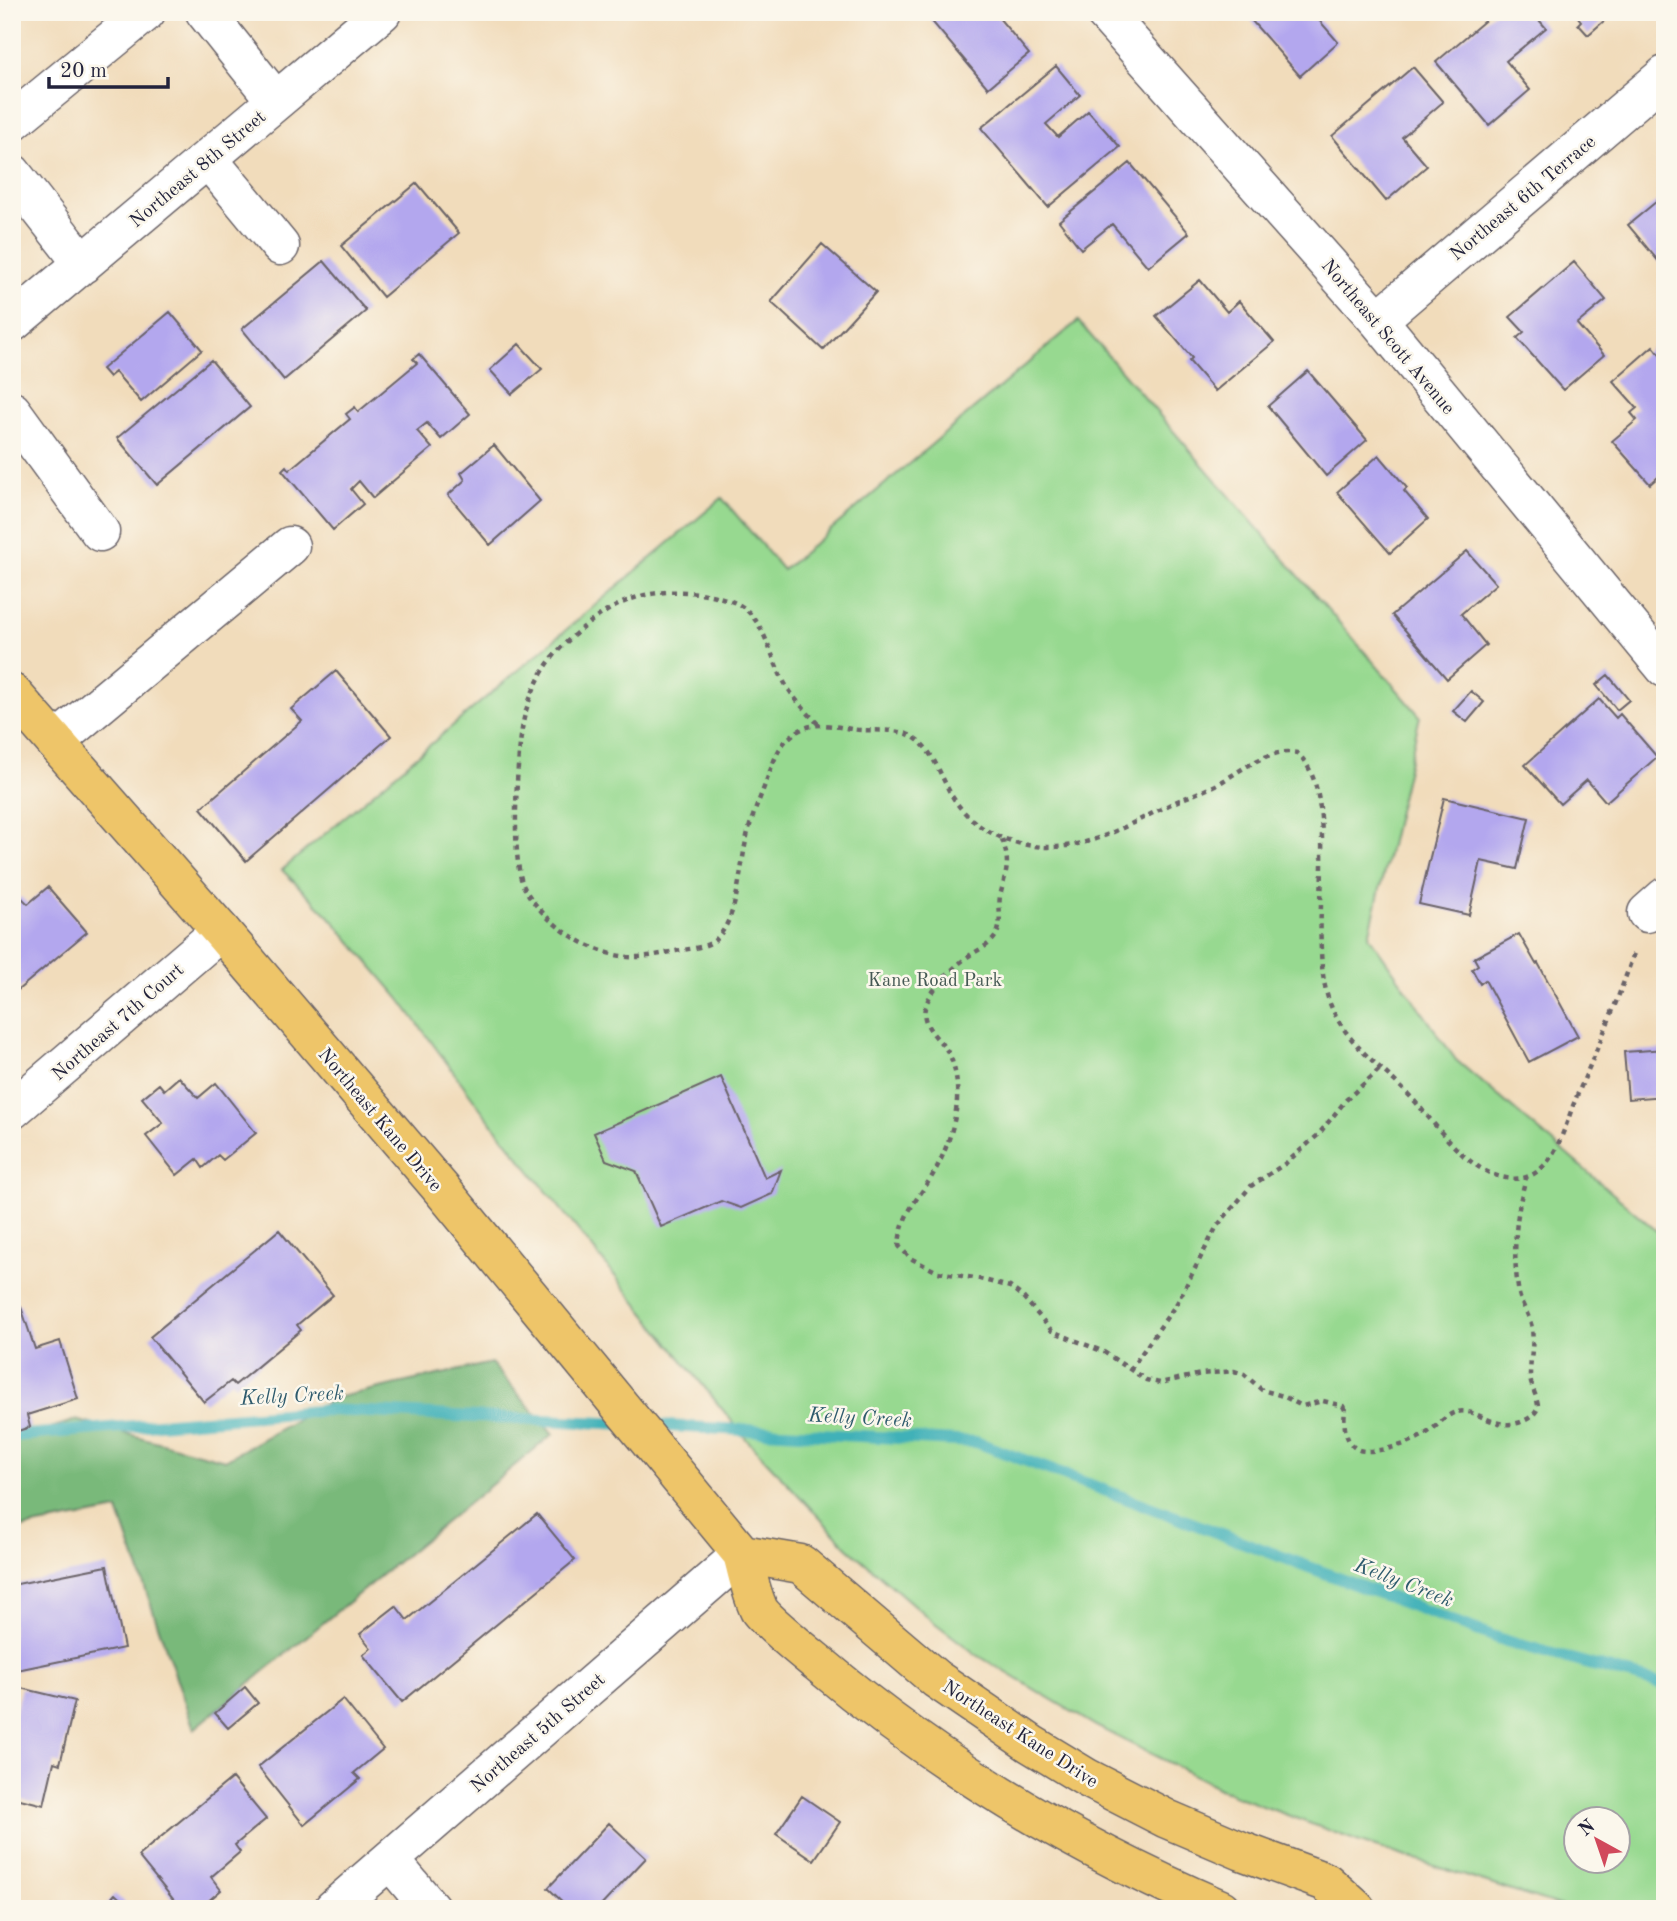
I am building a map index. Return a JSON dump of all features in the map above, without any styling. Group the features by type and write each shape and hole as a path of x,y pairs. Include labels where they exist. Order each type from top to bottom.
{"main road":[{"name":"Northeast Kane Drive","path":"12,693 221,931 443,1191 742,1554 760,1612 864,1702 922,1745 1009,1803 1097,1852 1221,1909"},
{"name":"Northeast Kane Drive","path":"742,1554 801,1564 936,1679 1031,1744 1087,1778 1179,1824 1326,1882 1356,1909"}],"street":[{"path":"12,122 146,12"},
{"path":"205,12 276,101"},
{"name":"Northeast 8th Street","path":"12,323 382,12"},
{"name":"Northeast Scott Avenue","path":"1104,12 1378,320 1665,668"},
{"name":"Northeast 6th Terrace","path":"1378,320 1665,75"},
{"path":"208,159 280,246"},
{"path":"12,173 83,264"},
{"path":"12,411 100,531"},
{"path":"55,742 290,546"},
{"name":"Northeast 7th Court","path":"12,1110 221,931"},
{"name":"Northeast 5th Street","path":"332,1909 742,1554"},
{"path":"390,1860 431,1909"}],"path":[{"path":"818,724 790,691 758,624 749,612 738,604 712,596 678,592 648,594 625,602 590,622 564,645 543,670 530,699 521,738 516,830 516,859 524,886 536,905 559,927 582,942 608,953 644,957 708,944 720,933 729,916 739,883 749,827 776,756 793,733 818,724 862,731 901,732 915,738 936,764 952,796 981,828 1002,839 1045,847 1087,843 1123,829 1214,785 1253,762 1282,752 1297,753 1308,768 1320,806 1320,936 1325,986 1330,1005 1343,1030 1473,1162 1500,1176 1526,1178 1540,1169 1554,1151 1656,905"},
{"path":"1002,839 1008,865 1000,898 998,931 994,938 956,966 937,987 926,1005 926,1021 952,1060 957,1083 957,1103 942,1157 906,1215 900,1231 899,1246 910,1258 938,1272 1010,1287 1023,1297 1052,1331 1104,1352 1146,1380 1160,1383 1201,1374 1234,1371 1244,1374 1262,1390 1283,1396 1302,1406 1323,1401 1337,1403 1345,1410 1343,1424 1349,1440 1356,1448 1364,1451 1407,1442 1428,1432 1458,1411 1502,1424 1524,1421 1535,1414 1538,1406 1530,1378 1532,1329 1520,1297 1516,1261 1517,1215 1526,1178"},
{"path":"1130,1370 1177,1303 1217,1226 1251,1186 1286,1163 1318,1135 1346,1100 1380,1069"}],"green space":[{"name":"Kane Road Park","path":"1078,321 1420,716 1369,936 1456,1060 1665,1238 1665,1909 1568,1909 1360,1842 1233,1795 1096,1726 977,1655 931,1620 847,1547 747,1440 486,1116 399,998 330,917 282,870 722,498 783,570"},
{"path":"491,1363 553,1434 194,1729 118,1510 12,1530 12,1440 76,1420 225,1460 335,1398"}],"building":[{"path":"937,12 994,12 1029,54 988,88 929,18"},
{"path":"1244,12 1312,12 1338,42 1300,76"},
{"path":"1495,12 1532,12 1546,28 1506,61 1530,90 1489,125 1436,62"},
{"path":"1574,12 1614,12 1588,35 1578,24 1581,21"},
{"path":"1056,66 1080,95 1046,124 1058,137 1088,111 1120,147 1048,207 981,128"},
{"path":"1413,67 1443,102 1402,137 1427,166 1386,201 1332,136"},
{"path":"1130,163 1189,233 1148,267 1112,224 1081,249 1059,221"},
{"path":"417,183 459,233 383,297 341,246"},
{"path":"1657,201 1660,207 1665,203 1665,269 1628,225"},
{"path":"822,244 876,292 823,350 771,302"},
{"path":"324,261 366,311 284,380 242,329"},
{"path":"1574,262 1606,300 1577,324 1604,355 1563,390 1517,338 1524,332 1510,317"},
{"path":"1200,280 1227,312 1239,301 1274,342 1215,391 1189,361 1192,358 1156,316"},
{"path":"170,312 202,350 141,402 115,372 109,377 102,369"},
{"path":"519,344 542,369 512,394 490,370"},
{"path":"1653,346 1665,360 1665,471 1650,484 1612,441 1637,420 1631,413 1637,408 1613,381"},
{"path":"419,354 470,414 441,439 427,423 417,431 432,448 373,498 359,481 351,489 363,504 333,530 282,470 286,466 289,470 350,419 346,414 355,407 358,412 417,363 413,359"},
{"path":"211,360 250,407 157,485 117,438"},
{"path":"1308,371 1367,440 1326,476 1268,406"},
{"path":"494,445 540,501 490,545 448,495 465,480 461,473"},
{"path":"1379,455 1407,488 1404,491 1428,519 1390,553 1337,492"},
{"path":"1467,551 1496,584 1461,614 1486,645 1447,679 1392,615"},
{"path":"336,671 391,736 246,861 201,808 302,721 291,709"},
{"path":"1608,675 1629,700 1617,710 1596,685"},
{"path":"1471,691 1484,702 1467,722 1453,711"},
{"path":"1599,699 1616,718 1620,714 1657,757 1606,802 1587,780 1560,804 1525,765"},
{"path":"1444,798 1529,818 1517,869 1481,861 1469,915 1419,904"},
{"path":"48,887 87,932 12,995 12,904 21,897 28,904"},
{"path":"1519,934 1578,1036 1529,1062 1485,980 1480,984 1472,969 1478,965 1474,958"},
{"path":"1665,1049 1665,1096 1628,1099 1624,1052"},
{"path":"179,1077 198,1098 216,1083 256,1133 223,1160 218,1155 203,1168 197,1159 177,1175 146,1136 163,1123 142,1098 159,1084 164,1090"},
{"path":"721,1077 765,1178 781,1170 772,1194 741,1208 721,1201 661,1227 636,1171 606,1160 594,1133"},
{"path":"279,1230 333,1295 297,1325 301,1330 235,1385 231,1381 204,1402 150,1337"},
{"path":"20,1304 35,1349 60,1341 78,1399 27,1415 30,1427 12,1433 12,1306"},
{"path":"537,1514 575,1560 402,1702 363,1655 371,1648 360,1634 396,1606 407,1620"},
{"path":"107,1566 124,1648 12,1671 12,1585"},
{"path":"245,1687 258,1703 228,1728 215,1713"},
{"path":"21,1688 75,1701 60,1764 54,1762 44,1805 12,1797 12,1712 15,1713"},
{"path":"343,1699 383,1749 354,1773 360,1779 304,1825 258,1767"},
{"path":"232,1778 266,1819 235,1845 240,1852 211,1877 221,1890 199,1909 181,1909 138,1856"},
{"path":"802,1796 840,1822 814,1860 776,1834"},
{"path":"609,1823 646,1858 598,1909 570,1909 548,1888"},
{"path":"115,1894 131,1909 102,1909"}],"waterway":[{"name":"Kelly Creek","path":"12,1436 328,1410 626,1424"},
{"name":"Kelly Creek","path":"647,1425 976,1442 1506,1641 1665,1685"}]}
